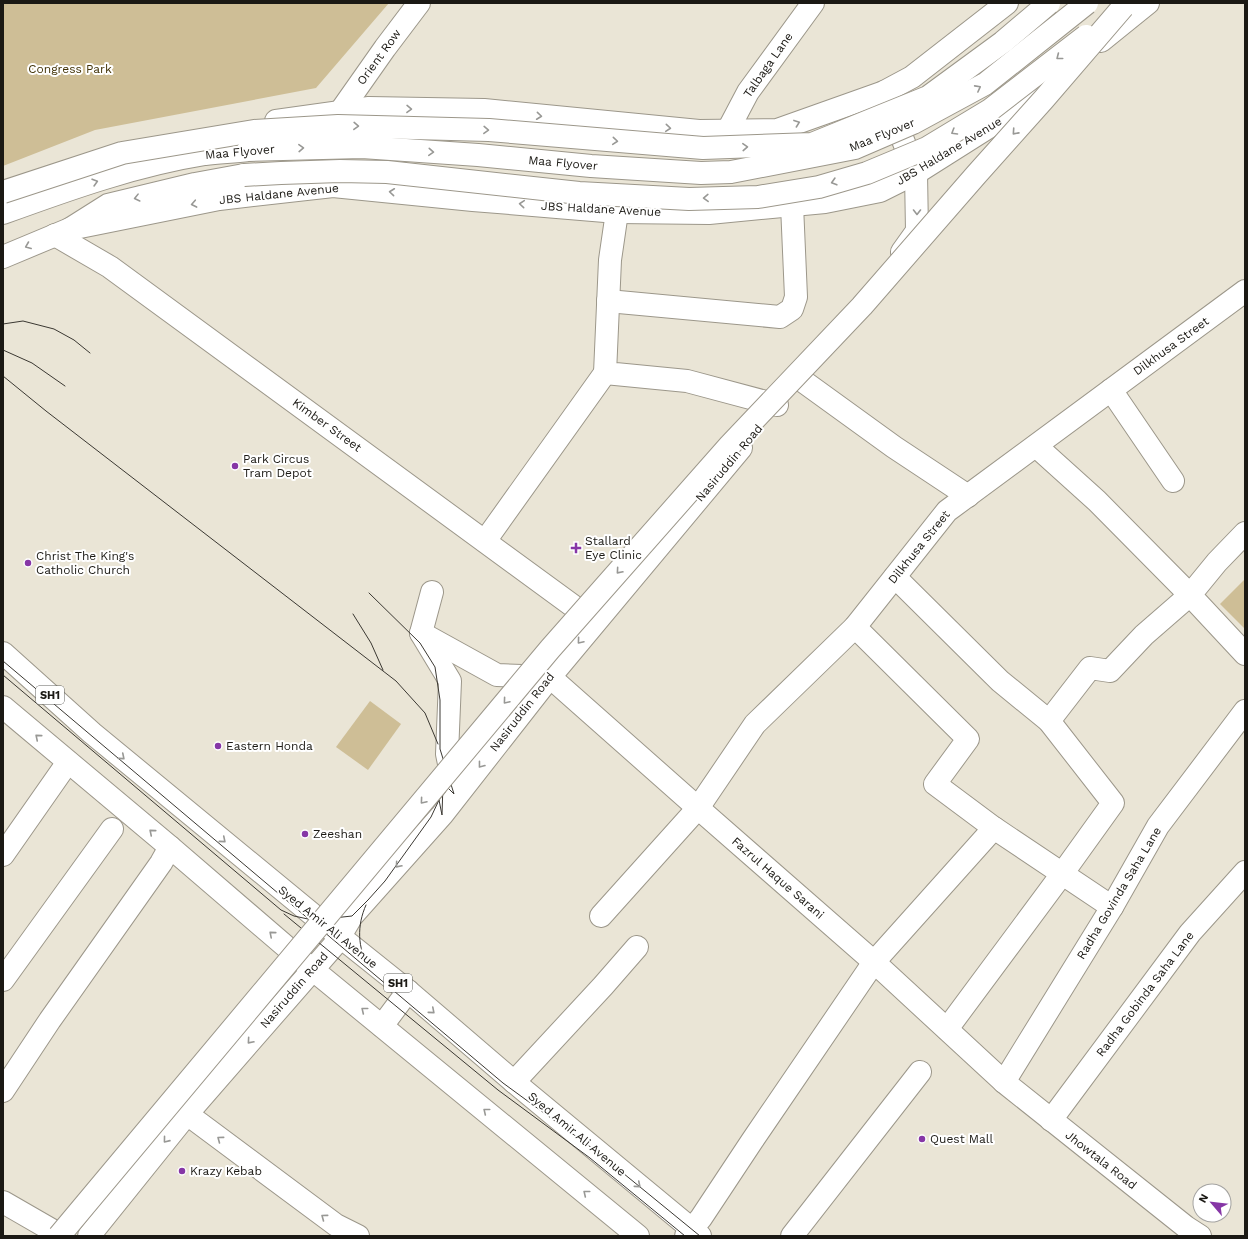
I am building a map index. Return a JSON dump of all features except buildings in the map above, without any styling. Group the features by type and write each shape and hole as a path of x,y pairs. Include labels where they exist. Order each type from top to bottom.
{"main road":[{"name":"Orient Row","path":"340,112 384,48 419,3"},
{"name":"Talbaga Lane","path":"728,130 748,92 813,3"},
{"name":"Maa Flyover","path":"3,189 62,169 129,142 369,108 484,110 699,131 777,130 884,92 912,77 1007,3"},
{"path":"3,192 122,153 254,131 338,126 489,130 703,148 812,144 928,97 1003,42 1049,3"},
{"name":"Maa Flyover","path":"3,213 58,193 144,167 206,154 248,150 362,147 478,155 614,168 701,173 739,171 855,148 913,123 985,84 1087,3"},
{"name":"JBS Haldane Avenue","path":"3,257 63,232 220,199 333,186 616,212 709,213 825,202 880,191 916,174 1022,106 1148,3"},
{"name":"Maa Flyover","path":"63,232 108,205 195,184 244,175 288,172 387,172 579,193 690,199 758,197 819,186 867,173 927,148 990,110 1125,5"},
{"path":"59,1236 550,649 730,445 862,306 1125,5"},
{"path":"884,92 916,174"},
{"name":"Nasiruddin Road","path":"89,1236 187,1114 336,942 352,916 442,815 550,677 882,281 917,230 916,174"},
{"path":"608,301 780,318 792,309 796,297 792,205"},
{"path":"485,540 605,373 610,260 616,212"},
{"name":"Kimber Street","path":"63,232 596,622"},
{"name":"Dilkhusa Street","path":"600,916 698,808 755,724 855,627 947,511 1245,291"},
{"path":"605,373 687,381 777,405"},
{"path":"800,379 894,446 968,496"},
{"path":"1111,390 1173,481"},
{"path":"1036,446 1097,501 1190,595 1245,654"},
{"path":"1048,721 1090,668 1110,671 1144,635 1190,595 1217,562 1245,533"},
{"path":"895,577 1000,681 1048,721 1113,803 947,1029"},
{"path":"432,592 421,634 450,681 447,754 454,794 442,815"},
{"path":"855,627 968,739 935,784 994,828 1112,907"},
{"path":"421,634 497,675 550,677"},
{"name":"Syed Amir Ali Avenue","path":"3,653 92,733 408,991 692,1234"},
{"name":"Fazrul Haque Sarani","path":"550,677 874,962 1004,1082"},
{"path":"3,707 170,846 312,969 638,1236"},
{"name":"Radha Govinda Saha Lane","path":"1004,1082 1112,907 1158,826 1245,711"},
{"path":"3,855 68,762"},
{"path":"692,1234 752,1141 874,962 994,828"},
{"path":"3,980 112,829"},
{"path":"3,1091 50,1020 161,863 170,846"},
{"name":"Radha Gobinda Saha Lane","path":"1051,1120 1190,934 1245,872"},
{"path":"514,1082 637,947"},
{"path":"382,1026 408,991"},
{"path":"792,1236 920,1072"},
{"name":"Jhowtala Road","path":"1004,1082 1186,1228 1200,1236"},
{"path":"187,1114 336,1225 358,1236"},
{"path":"3,1202 62,1236"}],"green space":[{"name":"Congress Park","path":"3,3 389,3 316,88 95,130 3,166"},
{"path":"1245,579 1245,629 1220,604"},
{"path":"370,701 401,724 368,770 336,747"}],"tram line":[{"path":"3,324 23,321 54,329 74,340 90,353"},
{"path":"3,350 32,363 65,386"},
{"path":"3,376 46,411 396,681 425,713 438,744"},
{"path":"3,675 281,910 294,916 308,919 352,916 385,881 431,817 439,800 442,815 443,783 454,794 440,749 440,700 435,667 420,643 369,593"},
{"path":"353,614 371,643 383,670"},
{"path":"3,661 503,1083 596,1151 700,1236"},
{"path":"366,905 361,920 360,944 369,967"},
{"path":"284,914 498,1090 590,1158 685,1236"}],"place":[{"name":"Park Circus Tram Depot","path":"235,466"},
{"name":"Stallard Eye Clinic","path":"576,548"},
{"name":"Christ The King's Catholic Church","path":"28,563"},
{"name":"Eastern Honda","path":"218,746"},
{"name":"Zeeshan","path":"305,834"},
{"name":"Quest Mall","path":"922,1139"},
{"name":"Krazy Kebab","path":"182,1171"}]}
